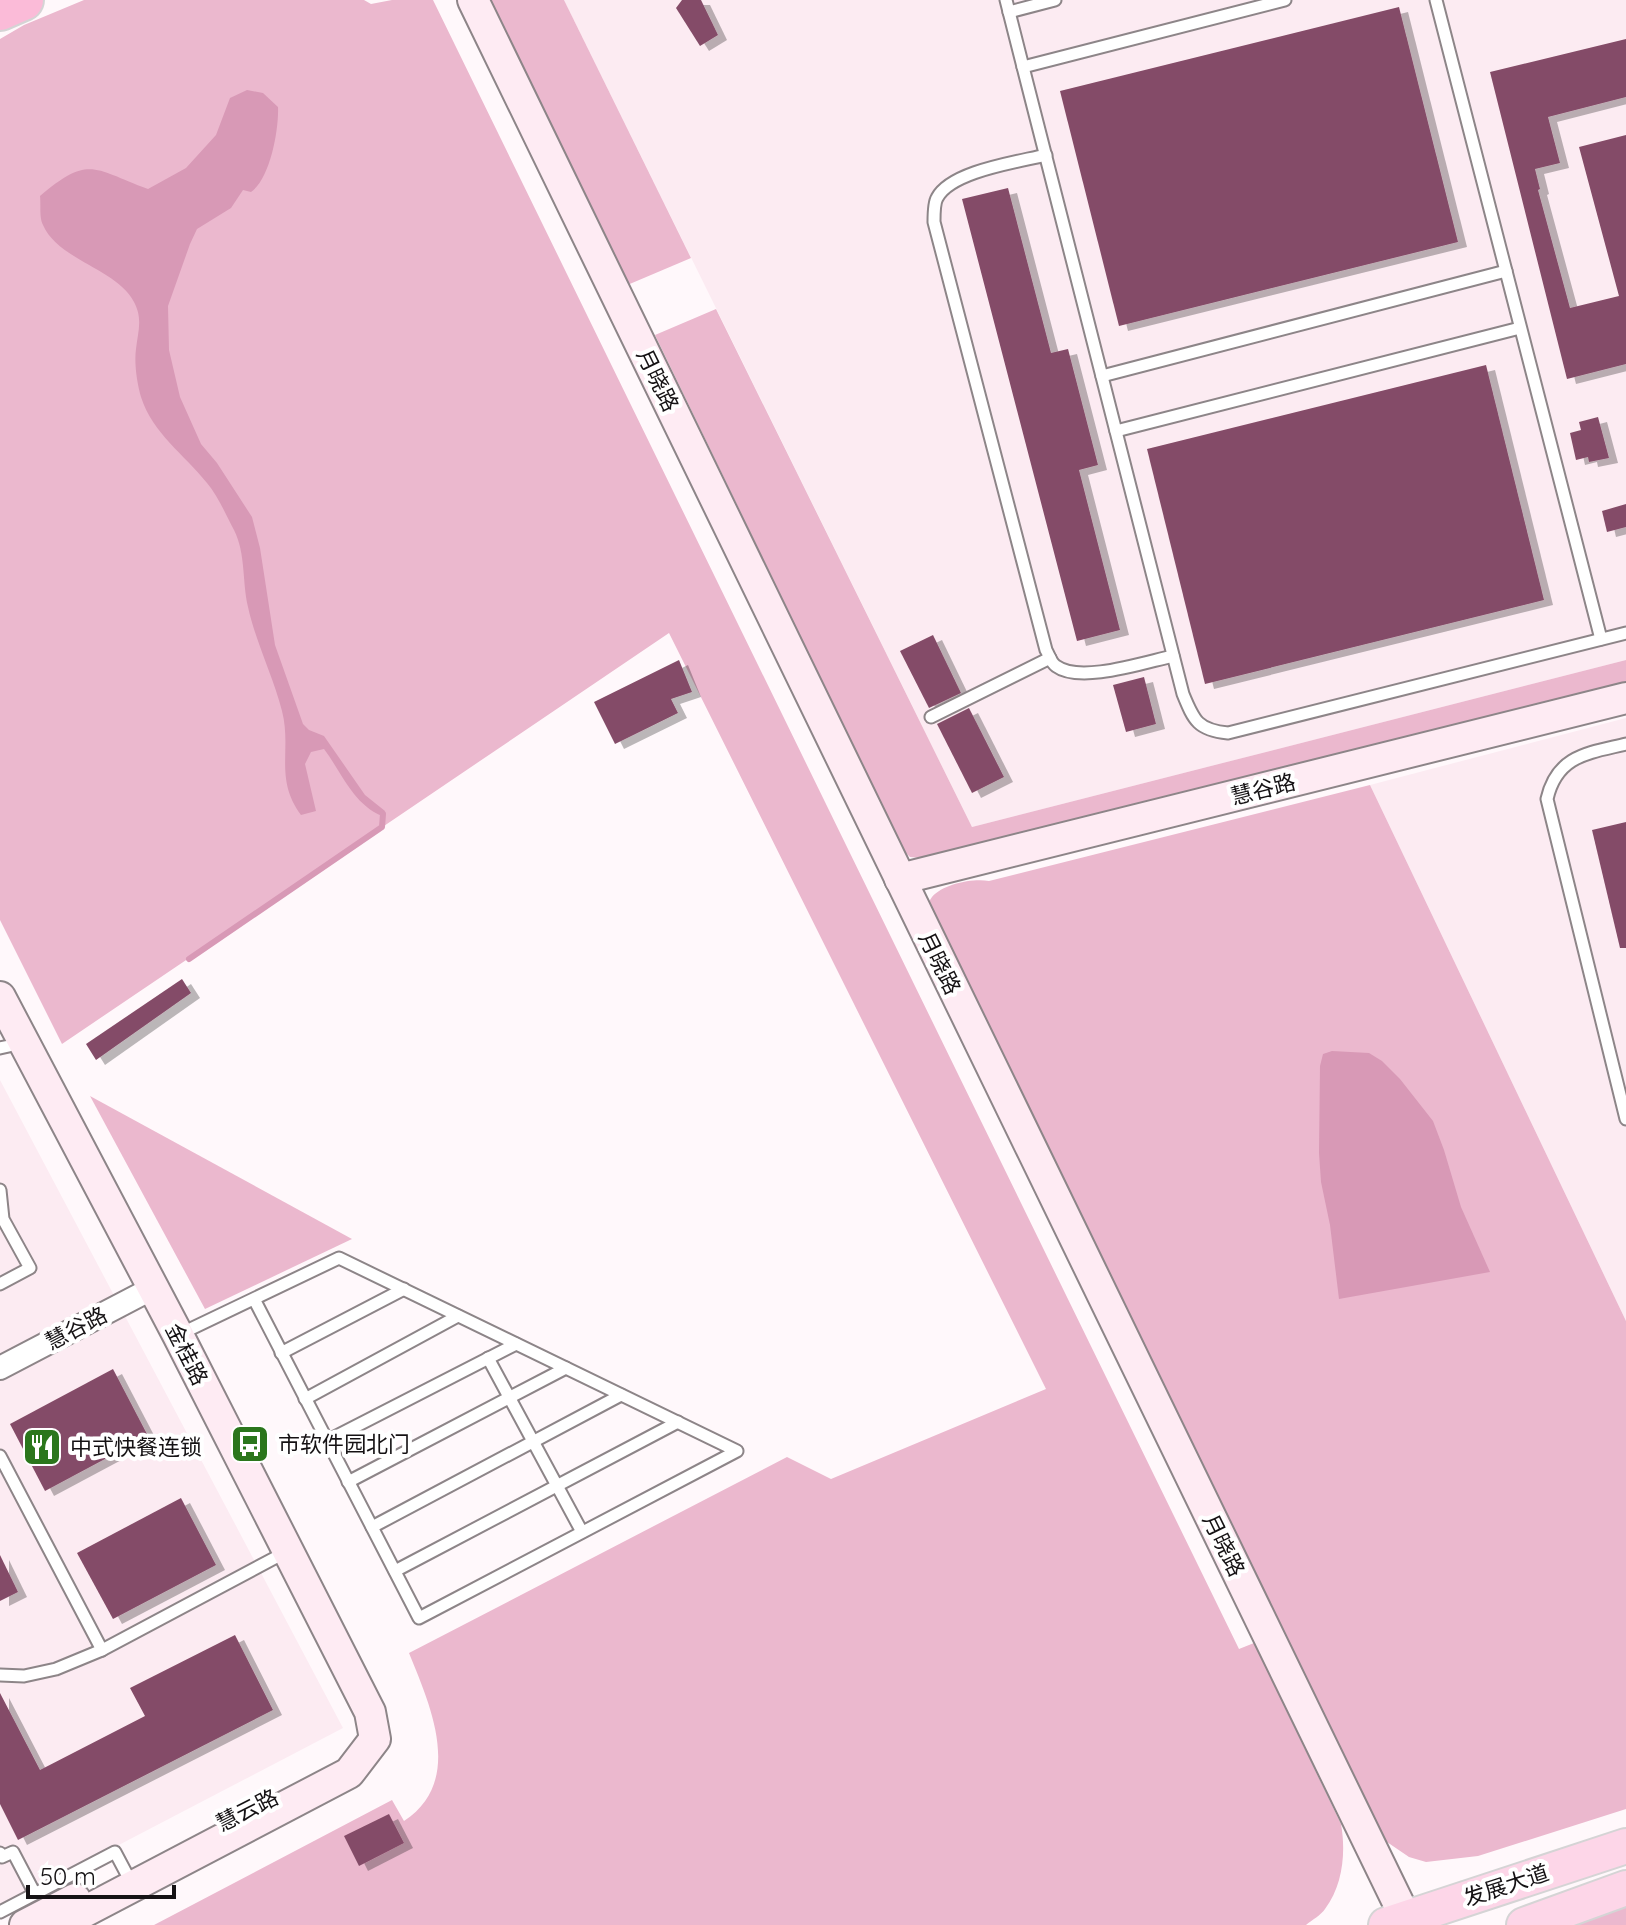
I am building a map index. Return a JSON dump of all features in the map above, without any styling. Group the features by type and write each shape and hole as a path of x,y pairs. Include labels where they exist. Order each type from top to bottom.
{"highway":[{"path":"0,10 23,0"}],"main road":[{"name":"发展大道","path":"1400,1923 1626,1846"},
{"name":"发展大道","path":"1524,1925 1626,1888"}],"street":[{"name":"月晓路","path":"473,0 900,879 1400,1923"},
{"name":"慧谷路","path":"900,879 1626,698"},
{"name":"金桂路","path":"0,997 146,1291 365,1716"},
{"name":"金桂路","path":"3,1041 146,1291 178,1335 282,1554"},
{"name":"慧谷路","path":"0,1368 146,1291"},
{"name":"慧云路","path":"59,1925 130,1880 342,1759 359,1737 365,1716"},
{"name":"慧云路","path":"25,1925 130,1880"}],"lane":[{"path":"1055,0 1007,6 1173,656 1193,718 1209,731 1228,733 1626,633"},
{"path":"1023,67 1285,0"},
{"path":"1436,0 1601,639"},
{"path":"1046,155 975,173 951,183 936,198 934,222 1050,658 1054,665 1071,673 1118,668 1173,656"},
{"path":"1102,376 1506,271"},
{"path":"1116,431 1520,328"},
{"path":"931,717 1050,658"},
{"path":"1626,744 1582,755 1565,764 1551,781 1547,799 1626,1119"},
{"path":"0,1190 2,1220 30,1268 0,1284"},
{"path":"178,1335 339,1258 737,1451 419,1618 254,1299"},
{"path":"281,1353 404,1289"},
{"path":"305,1399 458,1316"},
{"path":"327,1441 516,1344"},
{"path":"488,1358 582,1532"},
{"path":"348,1482 566,1368"},
{"path":"372,1527 621,1395"},
{"path":"395,1571 678,1422"},
{"path":"0,1456 102,1650"},
{"path":"0,1675 24,1676 56,1669 102,1650 282,1554"},
{"path":"0,1853 2,1857 13,1852 35,1894"},
{"path":"0,1912 115,1852 130,1880"}],"shaded area":[{"path":"84,0 364,0 371,4 392,0 433,0 1239,1649 1254,1643 1341,1824 1343,1857 1336,1890 1323,1911 1306,1925 154,1925 392,1800 404,1821 423,1804 433,1785 438,1764 437,1742 433,1718 409,1653 787,1457 831,1479 1046,1389 669,633 62,1044 0,920 0,39 24,25"},
{"path":"487,0 564,0 691,258 625,286"},
{"path":"564,0 1626,0 1626,660 972,827"},
{"path":"247,90 263,93 278,107 272,153 258,186 251,192 243,190 231,208 197,229 168,306 169,350 180,397 201,444 252,517 275,645 303,724 324,736 365,795 385,811 382,816 356,796 324,749 311,752 305,764 316,811 301,815 293,802 286,776 285,725 251,620 238,539 211,488 161,433 146,410 136,373 139,320 134,302 115,281 61,247 41,219 40,196 70,174 81,170 103,171 148,189 186,168 216,135 230,98"},
{"path":"716,309 972,827 1626,660 1626,682 931,859 910,857 904,851 655,335"},
{"path":"1626,718 1626,1321 1370,785"},
{"path":"1370,785 1626,1321 1626,1809 1478,1856 1426,1862 1409,1857 1387,1842 1367,1818 924,915 937,892 959,883 989,881"},
{"path":"1332,1051 1369,1053 1382,1061 1433,1121 1461,1207 1490,1272 1339,1299 1319,1153 1320,1066 1323,1054"},
{"path":"0,1080 343,1728 0,1907"},
{"path":"90,1096 352,1239 205,1309"},
{"path":"1626,1906 1626,1925 1564,1925"}],"building":[{"path":"682,0 701,0 718,35 700,46 676,8"},
{"path":"1399,7 1458,242 1119,326 1060,91"},
{"path":"1626,39 1626,97 1548,117 1560,163 1535,169 1570,308 1619,296 1579,147 1626,135 1626,364 1567,379 1490,72"},
{"path":"1008,188 1051,353 1068,349 1098,465 1079,470 1120,630 1077,641 962,199"},
{"path":"1486,365 1544,600 1205,684 1147,449"},
{"path":"1598,417 1609,458 1589,462 1588,457 1576,460 1570,433 1581,430 1579,422"},
{"path":"1626,504 1626,527 1607,532 1602,511"},
{"path":"933,635 961,693 929,708 900,651"},
{"path":"679,660 692,692 671,699 678,713 615,744 594,702"},
{"path":"1144,677 1156,724 1126,732 1113,685"},
{"path":"969,708 1004,777 972,793 937,724"},
{"path":"1626,822 1626,948 1620,948 1592,830"},
{"path":"182,979 191,993 96,1060 86,1044"},
{"path":"113,1369 148,1436 45,1491 10,1424"},
{"path":"181,1498 216,1565 113,1619 77,1553"},
{"path":"0,1555 18,1592 0,1601"},
{"path":"235,1635 273,1710 18,1840 0,1804 0,1693 40,1770 145,1716 130,1688"},
{"path":"389,1814 404,1843 359,1866 344,1836"}],"waterway":[{"path":"189,959 382,827 383,814"}],"place":[{"name":"市软件园北门","path":"250,1444"},
{"name":"中式快餐连锁","path":"42,1447"}]}
